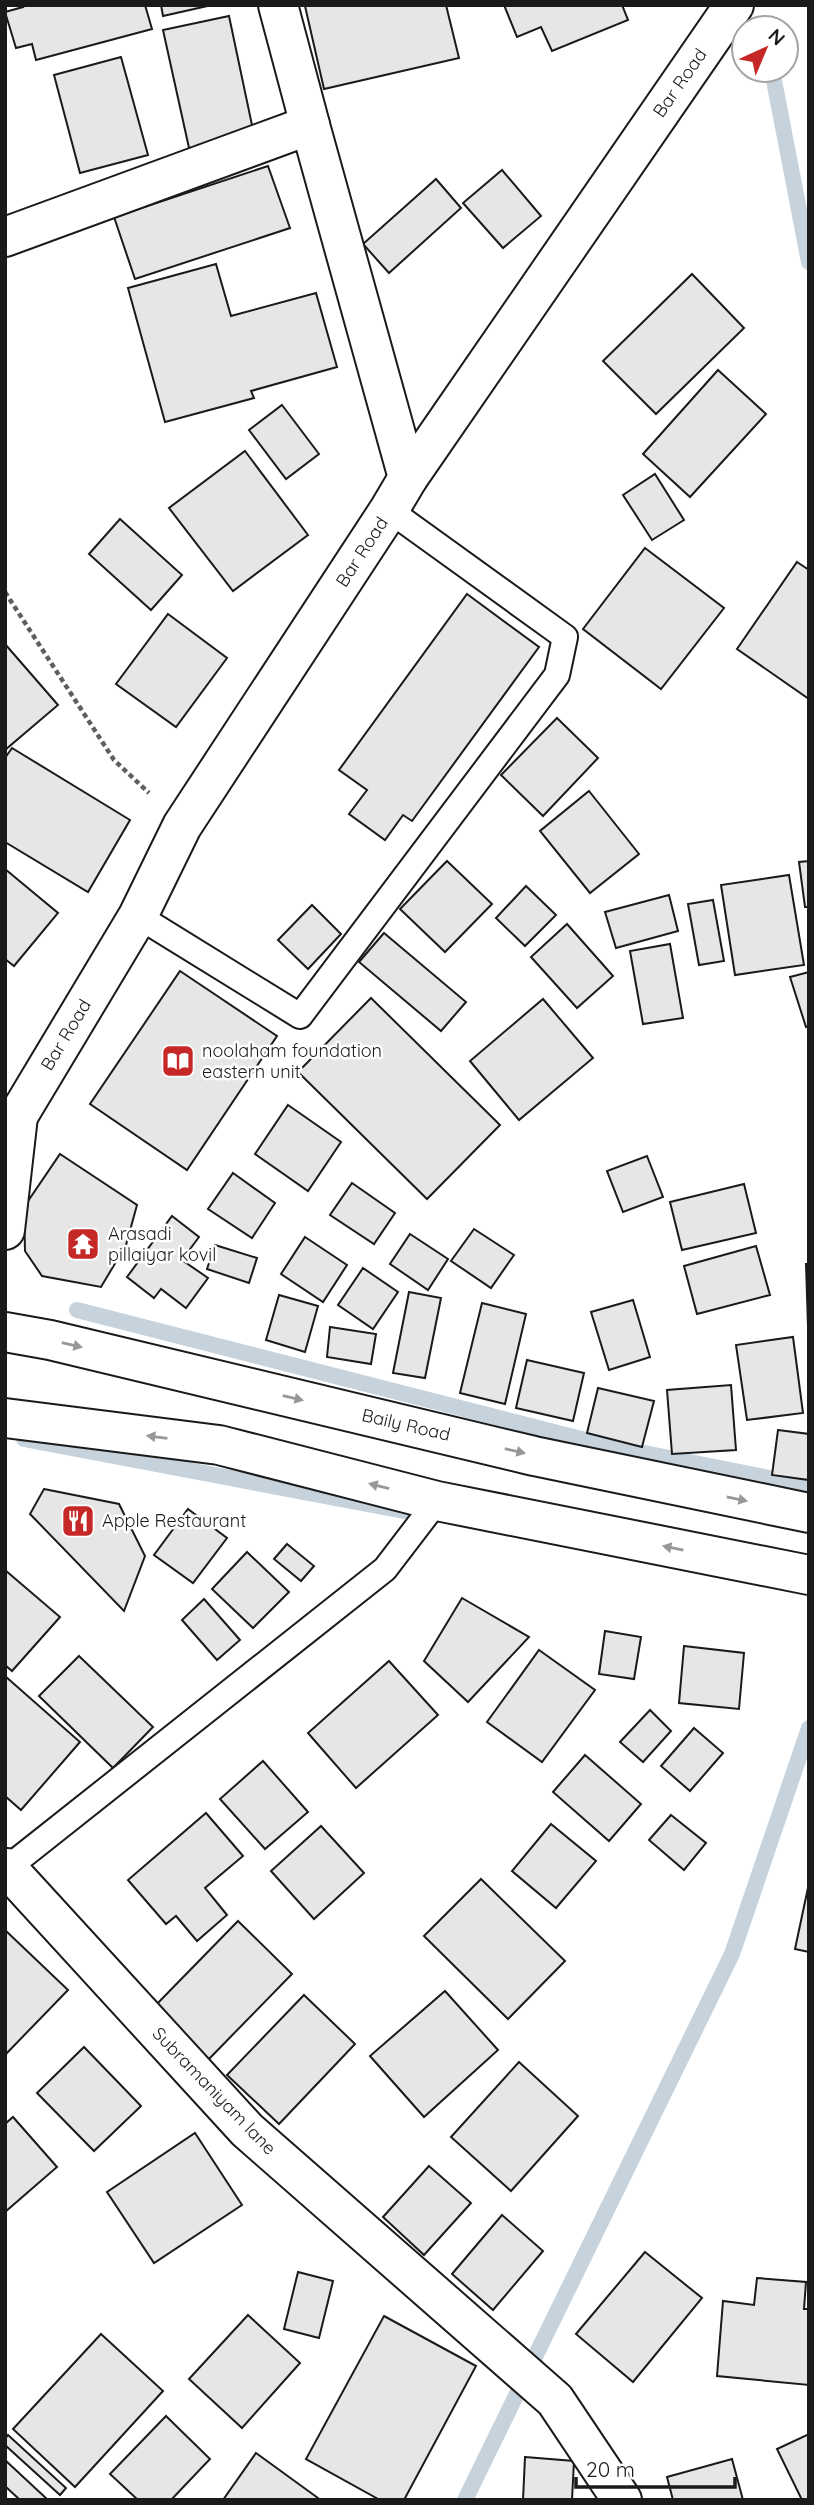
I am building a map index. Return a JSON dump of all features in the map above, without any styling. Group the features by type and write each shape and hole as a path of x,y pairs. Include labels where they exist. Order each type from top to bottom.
{"main road":[{"path":"278,5 310,125 398,494"},
{"name":"Bar Road","path":"5,1230 12,1122 138,916 182,826 398,494 734,5"},
{"path":"5,237 310,125"},
{"name":"Baily Road","path":"5,1332 50,1340 534,1456 809,1513"},
{"path":"5,1418 219,1445 437,1501 809,1575"},
{"name":"Subramaniyam lane","path":"6,1869 247,2130 555,2400 622,2500"}],"lane":[{"path":"138,916 300,1016 557,675 565,637 398,494"},
{"path":"6,1869 385,1569 437,1501"}],"path":[{"path":"5,592 114,760 182,826"}],"building":[{"path":"22,5 145,5 152,29 36,60 32,44 16,48 5,12 23,7"},
{"path":"161,5 212,5 163,16"},
{"path":"446,5 459,58 324,89 305,6"},
{"path":"504,5 622,5 628,20 552,51 541,27 517,37"},
{"path":"229,16 256,144 191,157 163,30"},
{"path":"121,57 148,155 80,173 54,75"},
{"path":"268,166 290,228 135,279 114,217"},
{"path":"502,170 541,216 503,248 463,203"},
{"path":"436,179 461,208 389,273 363,244"},
{"path":"216,264 231,316 316,293 337,367 251,391 254,398 165,422 128,288"},
{"path":"692,274 744,328 656,414 603,361"},
{"path":"718,370 766,414 690,497 643,454"},
{"path":"282,405 319,454 286,479 249,430"},
{"path":"245,451 308,535 233,591 169,508"},
{"path":"655,474 684,520 652,540 623,495"},
{"path":"120,519 182,575 151,610 89,554"},
{"path":"645,548 724,608 661,689 583,629"},
{"path":"797,562 809,570 809,699 737,649"},
{"path":"467,594 539,647 412,821 403,815 385,840 349,814 367,790 339,770"},
{"path":"168,614 227,658 176,727 116,684"},
{"path":"5,644 58,705 5,750"},
{"path":"557,718 598,758 543,816 501,775"},
{"path":"12,748 130,820 88,892 5,842 5,758"},
{"path":"589,791 639,854 590,893 540,831"},
{"path":"447,861 492,904 445,952 400,909"},
{"path":"809,861 809,907 805,907 799,862"},
{"path":"5,869 58,913 14,966 5,959"},
{"path":"789,875 804,965 735,975 721,885"},
{"path":"526,886 556,915 525,946 496,918"},
{"path":"669,895 678,931 616,948 605,912"},
{"path":"713,900 724,961 699,965 688,904"},
{"path":"312,905 341,934 308,969 278,940"},
{"path":"567,924 613,976 577,1008 531,957"},
{"path":"384,933 466,1002 441,1031 359,962"},
{"path":"670,944 683,1018 643,1024 630,951"},
{"path":"180,971 277,1036 187,1170 90,1104"},
{"path":"809,972 809,1026 806,1027 790,977"},
{"path":"371,998 500,1125 427,1199 298,1072"},
{"path":"543,999 593,1058 519,1120 470,1061"},
{"path":"288,1105 341,1142 308,1191 255,1154"},
{"path":"60,1154 137,1205 126,1245 101,1287 42,1276 25,1251 24,1207"},
{"path":"647,1156 663,1197 623,1212 607,1171"},
{"path":"233,1173 275,1203 252,1238 208,1209"},
{"path":"352,1183 395,1213 374,1244 330,1215"},
{"path":"744,1184 756,1233 682,1250 670,1202"},
{"path":"172,1216 199,1237 182,1260 208,1278 186,1308 161,1289 154,1298 127,1277"},
{"path":"474,1229 514,1255 491,1288 451,1261"},
{"path":"410,1234 448,1259 428,1290 390,1264"},
{"path":"305,1237 347,1265 323,1302 281,1274"},
{"path":"215,1245 257,1258 249,1283 207,1269"},
{"path":"756,1246 770,1295 697,1314 684,1266"},
{"path":"806,1264 809,1264 809,1326 808,1326"},
{"path":"363,1268 398,1292 373,1329 338,1305"},
{"path":"409,1292 441,1298 425,1378 393,1373"},
{"path":"279,1295 318,1306 305,1352 266,1340"},
{"path":"633,1300 650,1357 609,1370 591,1312"},
{"path":"482,1303 526,1314 505,1404 460,1393"},
{"path":"330,1327 376,1334 371,1364 327,1357"},
{"path":"793,1337 803,1413 747,1420 736,1345"},
{"path":"527,1360 584,1373 573,1421 516,1408"},
{"path":"731,1385 736,1450 672,1454 667,1390"},
{"path":"598,1388 654,1401 642,1447 587,1433"},
{"path":"778,1430 809,1434 809,1480 772,1475"},
{"path":"44,1489 119,1504 145,1556 124,1611 30,1514"},
{"path":"188,1509 227,1538 193,1583 154,1555"},
{"path":"287,1544 314,1566 301,1581 274,1559"},
{"path":"247,1552 289,1592 253,1628 212,1589"},
{"path":"5,1570 60,1617 12,1671 5,1665"},
{"path":"462,1598 529,1637 468,1702 424,1661"},
{"path":"204,1599 240,1640 217,1660 182,1620"},
{"path":"605,1631 641,1637 634,1679 599,1674"},
{"path":"684,1646 744,1653 739,1709 679,1703"},
{"path":"539,1650 595,1690 542,1762 487,1722"},
{"path":"79,1656 153,1727 113,1768 39,1696"},
{"path":"389,1661 438,1715 356,1788 308,1733"},
{"path":"5,1676 80,1742 21,1810 5,1796"},
{"path":"650,1710 671,1731 643,1762 620,1742"},
{"path":"694,1728 723,1753 690,1791 661,1766"},
{"path":"585,1755 641,1804 609,1841 553,1792"},
{"path":"263,1761 308,1812 265,1849 220,1799"},
{"path":"206,1813 243,1856 205,1888 227,1915 197,1941 176,1916 166,1924 128,1880"},
{"path":"671,1815 706,1843 684,1870 649,1840"},
{"path":"551,1824 596,1861 556,1908 512,1871"},
{"path":"321,1826 364,1873 314,1919 271,1871"},
{"path":"481,1879 565,1961 508,2019 424,1936"},
{"path":"809,1883 809,1952 795,1949"},
{"path":"238,1921 292,1974 207,2061 152,2009"},
{"path":"5,1930 68,1990 5,2055"},
{"path":"445,1991 498,2050 424,2117 370,2056"},
{"path":"304,1995 355,2044 279,2124 227,2075"},
{"path":"84,2047 141,2106 94,2151 37,2093"},
{"path":"519,2062 578,2116 511,2191 451,2137"},
{"path":"13,2117 57,2167 5,2212 5,2124"},
{"path":"195,2133 242,2205 154,2263 107,2192"},
{"path":"429,2166 471,2203 424,2255 383,2217"},
{"path":"502,2215 543,2251 493,2310 452,2274"},
{"path":"645,2252 702,2298 633,2382 576,2334"},
{"path":"298,2272 333,2281 319,2338 284,2329"},
{"path":"757,2278 806,2282 804,2309 809,2309 809,2385 717,2376 723,2301 754,2305"},
{"path":"248,2315 300,2363 242,2428 189,2379"},
{"path":"384,2316 476,2366 404,2500 380,2500 306,2459"},
{"path":"101,2334 163,2391 75,2487 13,2429"},
{"path":"166,2416 210,2459 171,2500 138,2500 110,2474"},
{"path":"809,2434 809,2500 802,2500 777,2449"},
{"path":"8,2435 66,2488 60,2495 5,2445"},
{"path":"256,2453 318,2498 317,2500 223,2500"},
{"path":"525,2457 574,2461 572,2500 523,2500"},
{"path":"732,2459 743,2500 673,2500 667,2477"},
{"path":"5,2460 48,2500 20,2500 5,2486"}],"waterway":[{"path":"775,84 809,262"},
{"path":"77,1310 609,1446 809,1486"},
{"path":"24,1439 404,1511"},
{"path":"465,2500 732,1954 809,1728"}],"place":[{"name":"noolaham foundation eastern unit","path":"178,1061"},
{"name":"Arasadi pillaiyar kovil","path":"83,1244"},
{"name":"Apple Restaurant","path":"78,1521"}]}
